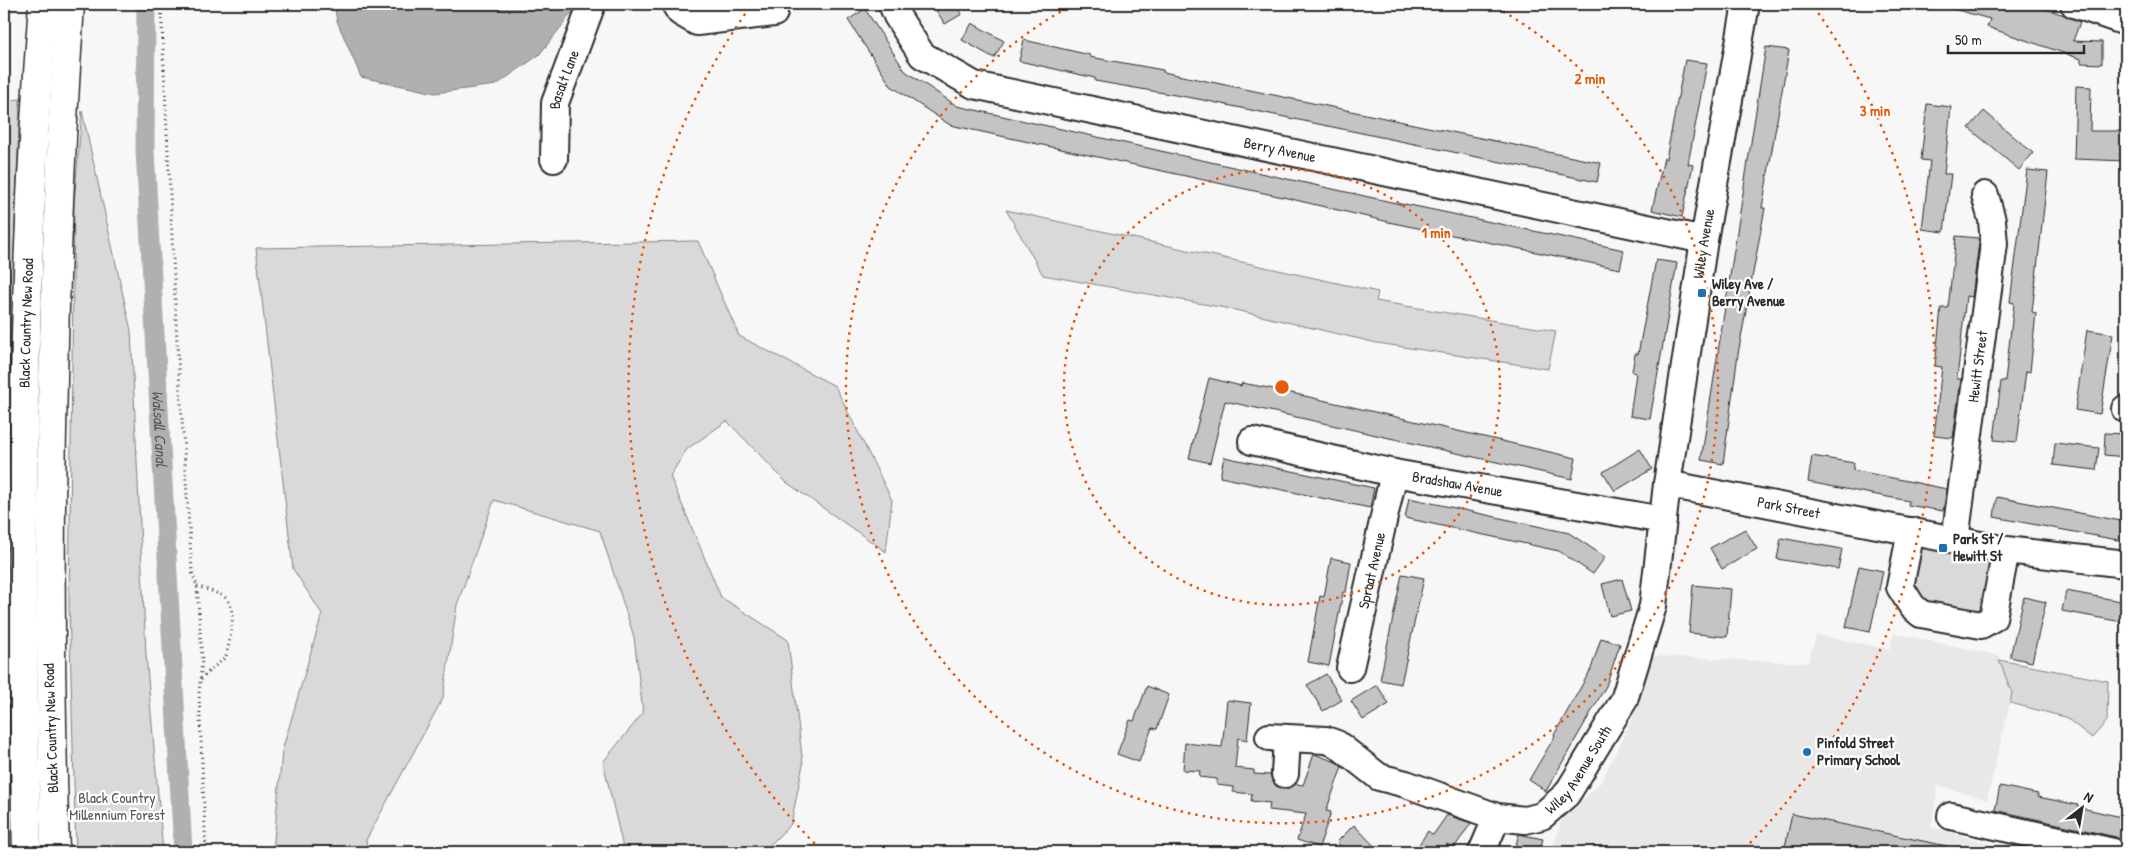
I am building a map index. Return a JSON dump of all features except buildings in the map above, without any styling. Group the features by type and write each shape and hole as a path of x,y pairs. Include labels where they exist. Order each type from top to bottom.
{"highway":[{"name":"Black Country New Road","path":"27,852 22,668 22,446 26,285 35,101 43,4"},
{"name":"Black Country New Road","path":"55,852 50,690 51,423 61,137 70,4"}],"street":[{"name":"Basalt Lane","path":"554,159 555,103 592,4"},
{"path":"675,4 680,12 697,22 774,13"},
{"name":"Berry Avenue","path":"892,4 896,16 922,55 974,85 1704,240"},
{"name":"Wiley Avenue","path":"1667,484 1704,240 1746,4"},
{"path":"2074,4 2126,22"},
{"name":"Hewitt Street","path":"1955,540 1994,244 1992,220 1985,194"},
{"name":"Bradshaw Avenue","path":"1252,441 1394,473 1663,520"},
{"name":"Sproat Avenue","path":"1350,668 1394,473"},
{"name":"Park Street","path":"1667,484 2006,550 2126,564"},
{"name":"Wiley Avenue South","path":"1285,774 1278,737 1326,740 1337,744 1379,777 1406,784 1497,817 1525,820 1542,816 1567,794 1624,700 1653,606 1667,484"},
{"path":"1911,530 1900,587 1912,606 1921,614 1982,626 1993,618 2006,550"},
{"path":"1951,816 2113,852"},
{"path":"1482,852 1497,817"}],"path":[{"path":"161,4 177,342 192,572 197,586 202,660 199,694 206,852"},
{"path":"197,586 224,597 230,605 232,613 226,657 206,674 201,681"}],"shaded area":[{"path":"334,4 579,4 539,55 496,85 435,93 361,77 337,21"},
{"name":"Pinfold Street Primary School","path":"1894,633 2000,656 1999,660 2012,694 1987,800 1938,785 1931,827 2006,848 2006,852 1552,852 1561,822 1601,782 1631,722 1653,656 1808,663 1816,635 1889,649"}],"green space":[{"path":"20,99 9,377 13,852 4,852 4,101"},
{"name":"Black Country Millennium Forest","path":"82,111 131,331 146,655 163,852 76,852 69,605 74,204"},
{"path":"1006,210 1378,292 1376,301 1556,331 1548,369 1377,343 1231,309 1043,275"},
{"path":"698,241 739,336 835,386 892,500 886,552 786,482 727,421 687,449 670,476 721,597 788,640 803,764 791,824 763,852 624,852 603,762 643,713 634,637 600,531 494,500 457,605 443,698 366,840 368,852 273,852 282,751 322,614 293,569 256,248"},
{"path":"1916,546 1996,562 1987,614 1922,605 1911,578"},
{"path":"1999,660 2108,681 2107,721 2092,738 2065,717 2010,703 2012,693"}],"waterway":[{"name":"Walsall Canal","path":"146,4 145,150 183,852"}],"place":[{"name":"Wiley Ave / Berry Avenue","path":"1702,293"},
{"name":"Park St / Hewitt St","path":"1943,548"},
{"name":"Pinfold Street Primary School","path":"1807,752"}]}
